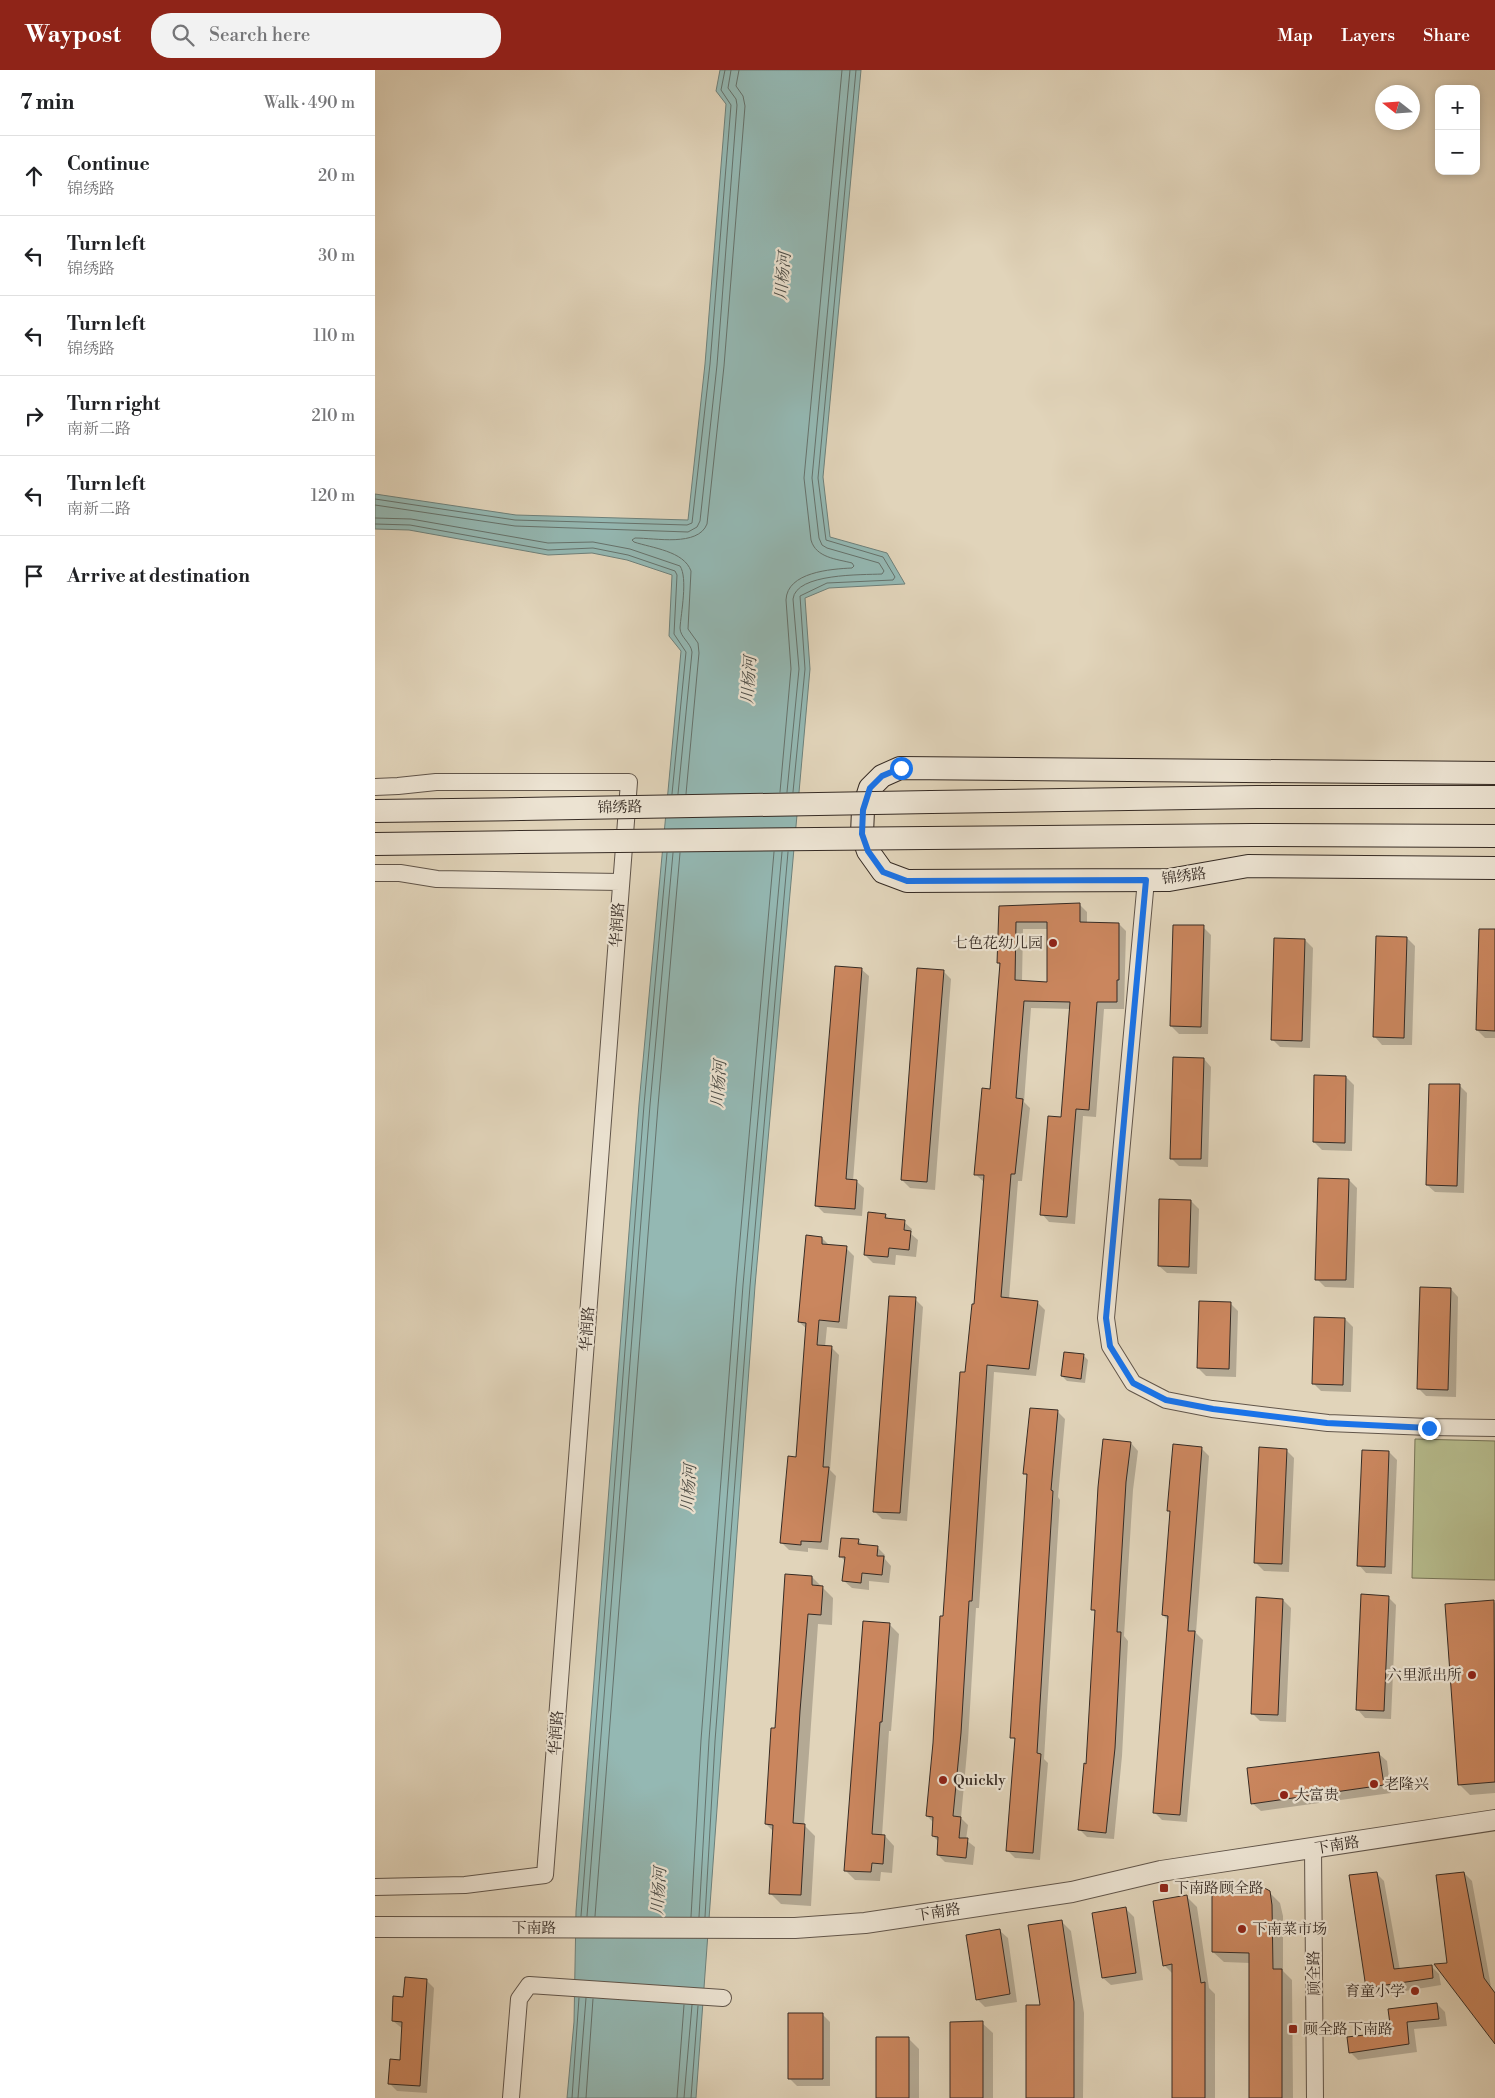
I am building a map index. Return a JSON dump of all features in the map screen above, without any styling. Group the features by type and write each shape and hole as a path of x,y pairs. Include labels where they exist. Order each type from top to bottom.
{"main road":[{"name":"锦绣路","path":"1495,773 901,768 882,776 870,788 863,810 862,834 868,851 883,872 907,881 1169,880 1248,866 1495,868"},
{"name":"锦绣路","path":"375,811 1267,797 1495,797"},
{"path":"375,844 1242,835 1495,836"}],"street":[{"name":"华润路","path":"375,786 398,786 436,782 629,782 545,1875 465,1885 375,1887"},
{"path":"375,873 400,873 437,879 620,882"},
{"path":"1146,880 1106,1318 1110,1346 1133,1383 1166,1400 1213,1409 1327,1423 1429,1428 1495,1428"},
{"name":"下南路","path":"375,1927 795,1928 865,1923 1072,1892 1161,1871 1495,1820"},
{"name":"顾全路","path":"1313,1848 1315,2098"},
{"path":"511,2098 519,1999 529,1985 723,1998"}],"green space":[{"path":"1415,1439 1495,1441 1495,1580 1412,1578"}],"water":[{"name":"川杨河","path":"720,70 861,70 823,477 830,537 887,553 905,584 829,588 805,598 810,669 755,1286 696,2098 567,2098 574,2022 576,1911 639,1104 681,651 669,636 672,575 627,560 592,553 548,555 409,530 375,529 375,494 516,515 688,520 705,364 726,104 716,91"}],"building":[{"path":"1080,903 1080,922 1119,923 1119,980 1117,980 1117,1002 1097,1002 1089,1110 1076,1109 1067,1217 1040,1215 1048,1116 1061,1117 1070,1002 1024,1001 1016,1098 1023,1099 1015,1174 1011,1174 1001,1297 1038,1301 1029,1369 987,1365 972,1601 969,1601 961,1733 953,1816 961,1817 959,1838 968,1838 966,1858 937,1855 938,1837 932,1836 933,1817 926,1816 933,1743 940,1616 943,1616 960,1372 965,1372 972,1304 974,1304 984,1175 974,1175 982,1088 990,1089 1000,963 997,963 999,906","holes":["1016,922 1047,922 1047,982 1015,980"]},
{"path":"1173,925 1204,925 1201,1027 1170,1026"},
{"path":"1479,929 1495,929 1495,1031 1476,1030"},
{"path":"1376,936 1407,937 1404,1038 1373,1037"},
{"path":"1274,938 1305,939 1302,1041 1271,1040"},
{"path":"835,966 862,968 846,1179 857,1180 855,1209 815,1206"},
{"path":"917,968 944,970 927,1182 901,1180"},
{"path":"1173,1057 1204,1058 1201,1159 1170,1159"},
{"path":"1314,1075 1346,1076 1345,1143 1313,1142"},
{"path":"1429,1084 1460,1084 1457,1186 1426,1185"},
{"path":"1318,1178 1349,1179 1346,1280 1315,1280"},
{"path":"1159,1199 1191,1200 1189,1267 1158,1266"},
{"path":"868,1212 886,1214 885,1218 905,1220 904,1230 911,1231 909,1250 889,1248 888,1257 864,1255"},
{"path":"806,1235 822,1237 822,1244 847,1246 839,1322 819,1320 817,1345 832,1346 823,1467 829,1467 821,1542 801,1541 801,1545 780,1543 788,1456 796,1457 806,1323 798,1322"},
{"path":"1420,1287 1451,1288 1448,1390 1417,1389"},
{"path":"889,1296 916,1297 900,1513 873,1512"},
{"path":"1199,1301 1231,1302 1229,1369 1197,1368"},
{"path":"1314,1317 1345,1318 1343,1385 1312,1384"},
{"path":"1064,1352 1084,1354 1081,1379 1061,1376"},
{"path":"1030,1408 1058,1410 1051,1490 1053,1491 1037,1753 1041,1754 1033,1853 1006,1851 1015,1738 1010,1738 1027,1474 1023,1474"},
{"path":"1103,1439 1131,1442 1126,1482 1117,1632 1121,1632 1115,1748 1106,1833 1078,1830 1084,1763 1086,1764 1095,1610 1091,1610 1098,1487"},
{"path":"1173,1444 1202,1447 1188,1631 1195,1631 1180,1815 1153,1813 1168,1616 1162,1615 1170,1511 1167,1511"},
{"path":"1259,1447 1287,1449 1282,1564 1254,1563"},
{"path":"1362,1450 1389,1451 1385,1567 1357,1566"},
{"path":"841,1538 859,1539 858,1544 878,1546 877,1556 884,1556 882,1575 862,1573 861,1583 842,1581 845,1557 839,1557"},
{"path":"785,1574 812,1576 812,1585 823,1586 821,1615 808,1614 800,1711 793,1823 805,1824 801,1895 769,1894 773,1825 765,1824 771,1728 775,1728"},
{"path":"1361,1594 1389,1596 1384,1711 1356,1710"},
{"path":"1256,1597 1283,1599 1278,1715 1251,1714"},
{"name":"六里派出所","path":"1494,1600 1495,1782 1458,1785 1445,1604"},
{"path":"863,1621 890,1623 882,1722 880,1722 872,1834 885,1835 883,1864 872,1863 871,1872 844,1871"},
{"path":"1379,1752 1384,1785 1251,1804 1247,1768"},
{"path":"1377,1872 1394,1969 1432,1965 1433,1978 1366,1988 1349,1875"},
{"path":"1464,1872 1484,1978 1495,1993 1495,2044 1434,1964 1447,1963 1436,1875"},
{"path":"1259,1885 1270,1891 1273,1969 1282,1969 1282,2098 1249,2098 1249,1953 1212,1952 1212,1886"},
{"path":"1187,1895 1201,1983 1205,1982 1205,2098 1172,2098 1172,1964 1163,1966 1153,1901"},
{"path":"1126,1907 1136,1973 1102,1978 1092,1913"},
{"path":"1062,1920 1074,2002 1074,2098 1026,2098 1026,2005 1040,2005 1028,1925"},
{"path":"1000,1929 1010,1994 976,2000 966,1935"},
{"path":"405,1977 427,1979 420,2086 388,2084 390,2059 400,2060 402,2022 392,2021 393,1996 403,1997"},
{"path":"1437,2003 1439,2019 1407,2022 1409,2044 1349,2053 1347,2037 1391,2032 1388,2009"},
{"path":"788,2013 823,2013 823,2079 788,2079"},
{"path":"983,2021 983,2098 950,2098 950,2022"},
{"path":"876,2037 909,2037 909,2098 876,2098"}],"place":[{"name":"七色花幼儿园","path":"1053,943"},
{"name":"六里派出所","path":"1472,1675"},
{"name":"Quickly","path":"943,1780"},
{"name":"老隆兴","path":"1374,1784"},
{"name":"大富贵","path":"1284,1795"},
{"name":"下南路顾全路","path":"1164,1888"},
{"name":"下南菜市场","path":"1242,1929"},
{"name":"育童小学","path":"1415,1991"},
{"name":"顾全路下南路","path":"1293,2029"}],"route":[{"path":"901,768 882,776 870,788 863,810 862,834 868,851 883,872 907,881 1146,880 1106,1318 1110,1346 1133,1383 1166,1400 1213,1409 1327,1423 1429,1428"}]}
